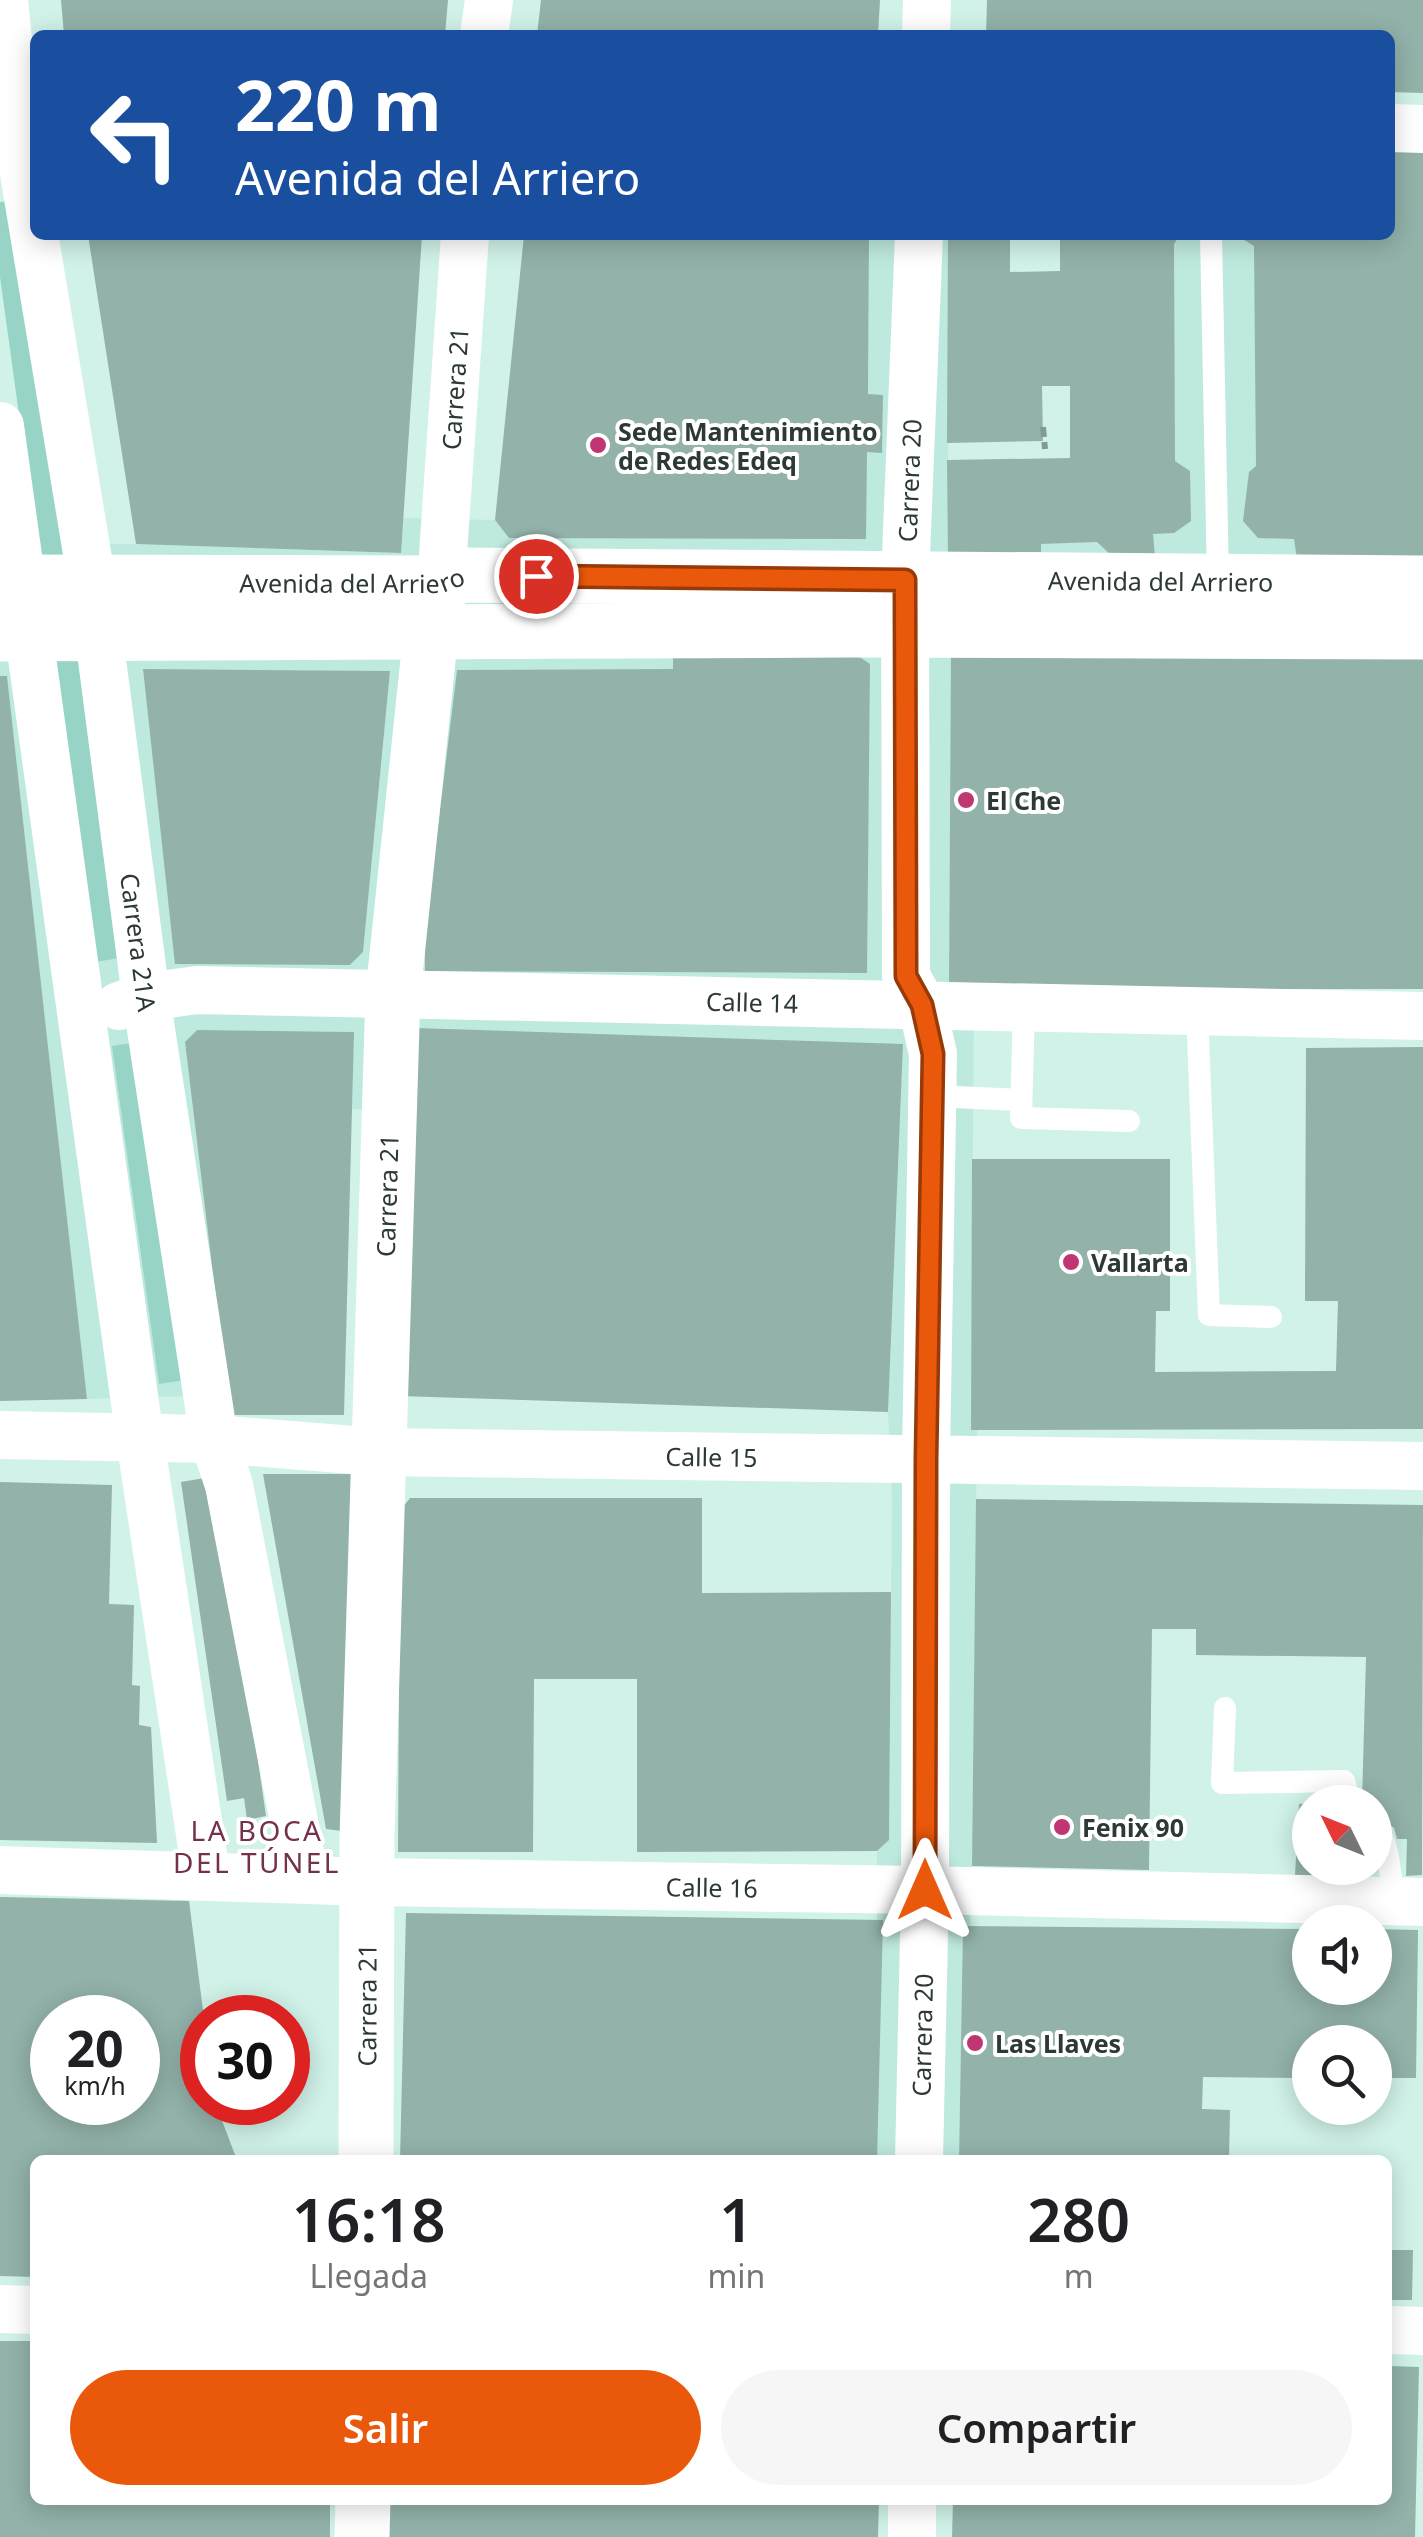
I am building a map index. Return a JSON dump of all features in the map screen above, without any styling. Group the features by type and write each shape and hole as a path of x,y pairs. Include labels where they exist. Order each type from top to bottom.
{"street":[{"name":"Carrera 21A","path":"4,0 30,206"},
{"path":"485,30 489,0"},
{"path":"926,30 927,0"},
{"path":"1395,128 1423,129"},
{"name":"Carrera 21A","path":"36,240 96,609 146,997 214,1438 229,1485 305,1878"},
{"name":"Carrera 21","path":"366,2155 367,1882 394,993 436,608 465,240"},
{"name":"Carrera 20","path":"919,240 905,605 906,976 922,1005 933,1054 919,2155"},
{"path":"0,426 12,608 84,1018 140,1440 206,1874"},
{"name":"Avenida del Arriero","path":"12,608 436,608 462,575 905,605 1423,632"},
{"name":"Avenida del Arriero","path":"905,605 1218,581 1423,582"},
{"name":"Calle 14","path":"84,1018 146,997 197,990 1423,1016"},
{"name":"Calle 15","path":"0,1435 140,1440 214,1438 379,1452 1423,1466"},
{"name":"Calle 16","path":"0,1870 367,1882 1409,1902"},
{"path":"0,2309 30,2310"},
{"path":"1392,2330 1423,2331"},
{"path":"362,2505 362,2537"},
{"path":"912,2505 912,2537"}],"lane":[{"path":"1211,240 1218,581"},
{"path":"1024,1006 1021,1118 1128,1121"},
{"path":"1197,1010 1209,1315 1270,1317"},
{"path":"932,1096 1022,1100"},
{"path":"1225,1708 1222,1783 1344,1781 1345,1785"},
{"path":"1392,1881 1409,1902"}],"path":[{"path":"1043,427 1046,449"}],"shaded area":[{"path":"17,200 67,562 40,566 0,277 0,202"},
{"path":"869,240 948,240 948,553 1041,552 1041,544 1096,542 1110,240 1307,240 1308,559 951,646 949,988 974,989 971,1429 977,1430 972,1866 970,1926 963,1927 959,2155 877,2155 877,1851 889,1839 892,1498 888,1412 903,1045 412,1113 352,1109 353,1032 197,1030 185,1043 228,1395 87,1399 7,676 0,676 0,545 136,544 400,553 403,518 495,520 510,538 786,538 867,452 882,452 883,396 868,394","holes":["673,650 851,651 870,664 866,973 425,971 425,933 457,670 673,669","143,670 390,671 363,952 350,965 176,964"]},
{"path":"82,655 125,957 96,962 53,660"},
{"path":"138,1042 185,1380 159,1384 112,1046"}],"building":[{"path":"61,0 448,0 445,30 64,30"},
{"path":"541,0 880,0 878,30 538,30"},
{"path":"987,0 1423,0 1423,93 1395,92 1395,30 986,30"},
{"path":"1395,149 1423,149 1423,561 1297,559 1294,539 1258,538 1243,521 1249,472 1256,466 1254,246 1244,240 1395,240"},
{"path":"89,240 422,240 401,553 136,544"},
{"path":"523,240 869,240 868,394 883,395 882,453 867,452 866,539 509,538 495,520"},
{"path":"948,240 1010,240 1010,272 1060,271 1060,240 1177,240 1175,461 1190,471 1191,521 1174,533 1153,534 1155,557 1113,557 1097,542 1041,544 1041,552 948,554 947,460 1070,458 1070,386 1042,386 1043,441 947,443"},
{"path":"951,646 1423,646 1423,989 949,989"},
{"path":"673,649 851,651 870,664 867,973 425,971 425,933 457,670 673,669"},
{"path":"143,669 390,671 363,952 350,965 175,964"},
{"path":"0,676 7,676 87,1399 0,1401"},
{"path":"415,1028 903,1044 888,1412 400,1396"},
{"path":"197,1030 354,1032 344,1415 230,1415 185,1042"},
{"path":"1423,1047 1423,1429 971,1430 972,1159 1170,1159 1170,1311 1156,1311 1155,1372 1336,1371 1338,1301 1305,1301 1306,1048"},
{"path":"263,1474 352,1474 350,1832 326,1829"},
{"path":"217,1476 266,1816 247,1820 244,1798 227,1801 181,1482"},
{"path":"0,1482 112,1485 109,1604 134,1605 132,1685 140,1686 139,1725 151,1727 157,1843 0,1840"},
{"path":"410,1498 702,1498 702,1593 891,1592 889,1840 877,1851 637,1852 637,1679 534,1679 533,1852 398,1852 400,1511"},
{"path":"976,1499 1423,1505 1422,1875 1406,1876 1407,1839 1397,1839 1392,1826 1392,1785 1362,1785 1366,1657 1196,1655 1196,1629 1152,1629 1149,1870 972,1866"},
{"path":"0,1897 189,1901 201,1995 180,1995 180,2125 224,2125 235,2155 30,2155 30,2277 0,2276"},
{"path":"406,1913 883,1920 877,2155 400,2155"},
{"path":"963,1926 1292,1929 1292,2005 1392,2005 1392,1929 1418,1930 1416,2078 1392,2078 1392,2025 1292,2025 1292,2078 1203,2077 1202,2109 1230,2110 1229,2155 959,2155"},
{"path":"1392,2250 1413,2250 1412,2300 1392,2300"},
{"path":"0,2341 30,2341 30,2505 330,2505 330,2537 0,2537"},
{"path":"1392,2366 1419,2367 1415,2537 952,2537 953,2505 1392,2505"},
{"path":"388,2505 879,2505 878,2537 388,2537"}],"place":[{"name":"Sede Mantenimiento de Redes Edeq","path":"598,445"},
{"name":"El Che","path":"966,800"},
{"name":"Vallarta","path":"1071,1262"},
{"name":"Fenix 90","path":"1062,1827"},
{"name":"Las Llaves","path":"975,2043"}],"district":[{"name":"LA BOCA DEL TÚNEL","path":"257,1846"}],"route":[{"path":"536,576 905,580 906,976 922,1005 933,1054 926,1458 925,1890"}]}
